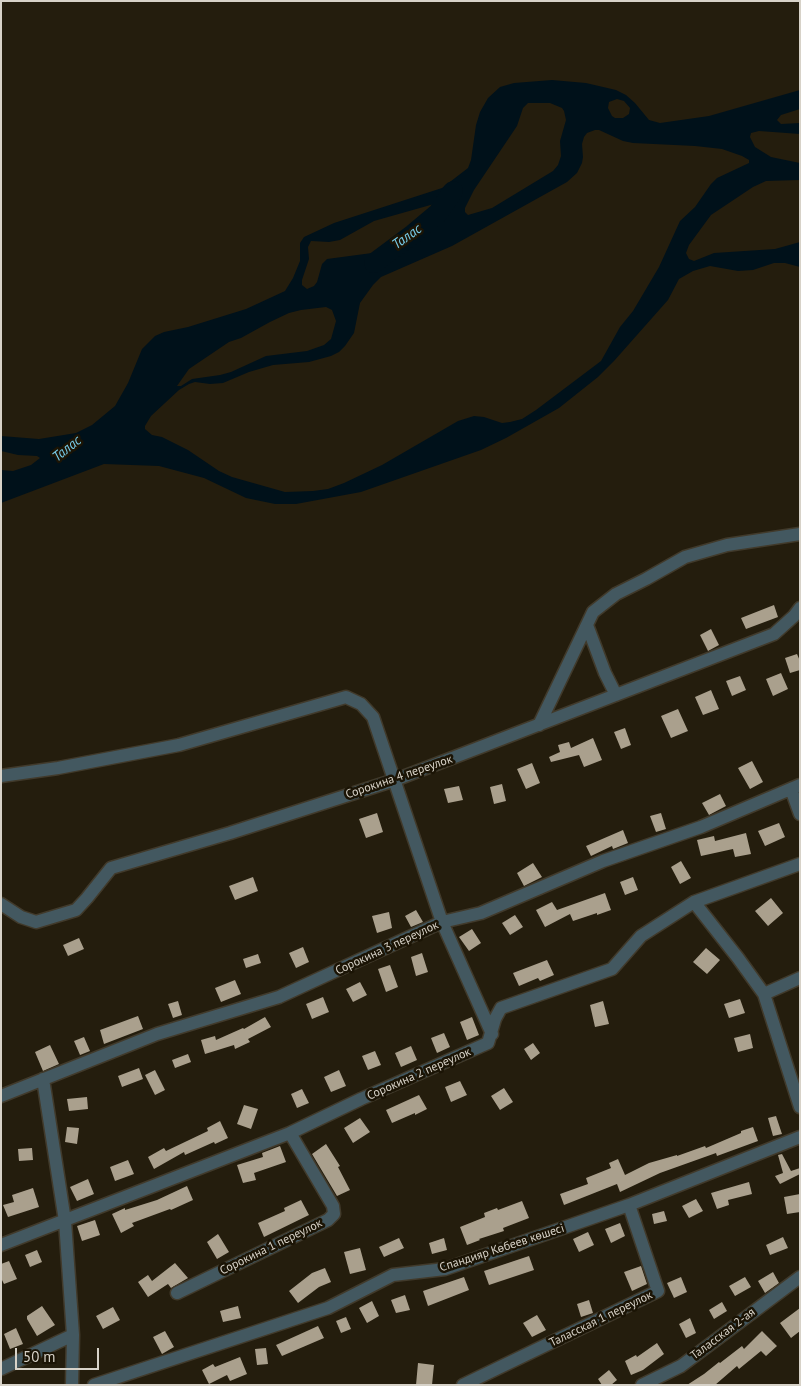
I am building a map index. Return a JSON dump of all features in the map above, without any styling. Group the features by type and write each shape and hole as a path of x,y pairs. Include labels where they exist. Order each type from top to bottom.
{"street":[{"path":"539,725 593,612 616,594 685,556 728,545 800,534"},
{"name":"Сорокина 4 переулок","path":"1,904 21,917 36,922 68,913 76,910 88,898 111,868 395,780 774,634 800,608"},
{"path":"587,625 605,673 616,695"},
{"path":"1,776 58,768 179,745 346,697 361,704 373,717 442,922 492,1034"},
{"path":"795,787 800,814"},
{"name":"Сорокина 3 переулок","path":"1,1096 157,1034 279,997 442,922 481,913 603,861 701,827 795,787"},
{"path":"492,1034 495,1020 501,1008 612,969 641,936 694,902 800,864"},
{"path":"694,902 764,994 800,1107"},
{"path":"764,994 800,978"},
{"name":"Сорокина 2 переулок","path":"1,1245 290,1133 361,1099 488,1043 492,1034"},
{"path":"43,1080 65,1221 73,1335 72,1385"},
{"name":"Сорокина 1 переулок","path":"177,1293 328,1220 334,1214 334,1206 290,1133"},
{"name":"Спандияр Көбеев көшесі","path":"94,1385 328,1308 393,1275 444,1269 629,1205 797,1138"},
{"name":"Таласская 1 переулок","path":"462,1385 658,1292 629,1205"},
{"name":"Таласская 2-ая","path":"642,1385 681,1366 800,1277"},
{"path":"1,1370 73,1335"}],"water":[{"path":"552,80 586,83 616,90 626,95 635,103 649,120 660,123 709,116 800,90 800,109 781,115 777,120 781,124 800,123 800,134 759,131 751,133 750,137 755,147 771,157 800,163 800,180 766,181 753,187 711,215 689,245 686,253 689,259 694,261 714,253 775,249 800,242 800,267 785,263 774,263 753,270 738,271 710,266 693,271 679,279 668,300 614,361 598,377 559,408 481,450 361,492 296,504 275,504 246,498 204,478 159,466 104,464 1,503 1,470 13,471 31,465 40,458 1,451 1,436 39,439 76,433 92,425 115,406 128,383 142,349 155,336 246,309 285,291 300,261 300,243 304,237 334,223 442,188 468,168 476,125 480,112 488,98 500,87 514,83","holes":["617,99 624,101 630,108 629,114 623,118 615,118 608,108 609,102","528,103 550,103 562,108 564,111 566,120 560,141 561,156 558,165 553,171 492,208 468,215 465,212 465,208 474,190 517,126 523,108","599,130 623,141 633,143 722,149 742,156 749,160 749,163 717,178 695,207 680,221 659,267 633,311 620,327 601,361 536,410 522,419 510,422 502,423 474,416 458,421 382,465 344,483 328,489 313,491 285,492 232,477 219,471 188,450 162,437 152,435 145,429 151,416 179,390 189,384 195,382 223,383 249,372 273,365 309,362 339,352 354,333 360,303 381,277 452,246 567,182 577,173 582,163 584,137 587,133","434,204 440,206 438,213 399,246 387,251 327,259 322,264 314,286 307,289 302,285 309,259 308,247 311,241 329,242 340,240 374,221","326,307 332,310 336,321 331,339 324,345 307,351 266,356 231,372 192,379 181,386 177,386 189,369 229,342 241,338 289,313"]}],"building":[{"path":"774,605 778,617 746,629 741,618"},
{"path":"711,629 719,645 708,651 700,635"},
{"path":"797,654 800,661 800,670 790,673 785,658"},
{"path":"781,673 788,689 773,696 766,679"},
{"path":"740,676 746,690 732,696 726,681"},
{"path":"711,690 719,709 703,715 695,697"},
{"path":"678,709 688,731 671,738 661,716"},
{"path":"625,728 631,745 621,749 614,732"},
{"path":"593,738 602,760 584,767 579,755 551,762 549,757 560,752 558,745 569,742 571,748"},
{"path":"752,761 763,782 750,789 738,768"},
{"path":"532,763 540,783 526,789 517,769"},
{"path":"502,784 506,801 494,804 490,787"},
{"path":"459,786 463,800 448,803 444,789"},
{"path":"720,794 726,806 709,815 702,803"},
{"path":"377,813 383,832 366,838 359,819"},
{"path":"661,813 666,829 656,832 650,816"},
{"path":"779,823 785,837 765,846 758,831"},
{"path":"623,830 628,843 613,849 612,846 591,856 586,846"},
{"path":"746,833 751,854 735,857 733,849 701,856 697,840 714,836 715,841"},
{"path":"681,861 691,878 680,884 671,867"},
{"path":"533,863 542,877 524,886 517,873"},
{"path":"253,877 258,891 235,900 229,886"},
{"path":"633,877 638,890 625,895 620,882"},
{"path":"605,893 611,910 573,921 570,914 545,927 536,910 552,902 557,910"},
{"path":"771,898 783,913 768,926 755,911"},
{"path":"416,910 423,922 411,927 405,916"},
{"path":"389,912 392,928 377,933 372,916"},
{"path":"515,915 523,927 510,935 502,923"},
{"path":"472,929 481,943 469,951 459,937"},
{"path":"79,938 84,949 68,956 63,945"},
{"path":"303,947 309,962 296,968 289,953"},
{"path":"706,948 720,960 707,974 693,962"},
{"path":"422,953 428,972 416,976 411,957"},
{"path":"258,954 261,963 246,968 243,959"},
{"path":"547,960 554,975 540,981 538,978 519,986 513,973"},
{"path":"390,965 398,987 386,992 378,969"},
{"path":"235,980 241,994 221,1002 215,988"},
{"path":"360,982 367,995 353,1002 346,989"},
{"path":"323,997 329,1012 312,1019 306,1004"},
{"path":"740,999 745,1013 729,1018 724,1004"},
{"path":"178,1001 182,1015 173,1018 168,1004"},
{"path":"603,1001 609,1024 595,1027 590,1005"},
{"path":"138,1016 143,1029 104,1044 100,1030"},
{"path":"265,1017 271,1027 248,1039 250,1042 235,1049 234,1045 205,1054 201,1040 215,1036 216,1040 244,1029"},
{"path":"472,1017 479,1035 467,1040 460,1022"},
{"path":"444,1033 450,1047 437,1053 431,1038"},
{"path":"750,1034 753,1048 738,1052 734,1038"},
{"path":"84,1037 90,1051 80,1055 74,1041"},
{"path":"533,1043 540,1053 531,1060 524,1049"},
{"path":"50,1045 59,1064 43,1071 35,1052"},
{"path":"411,1046 417,1060 401,1067 395,1053"},
{"path":"375,1051 381,1065 368,1070 362,1056"},
{"path":"188,1054 191,1062 175,1068 172,1060"},
{"path":"139,1068 143,1079 122,1087 118,1076"},
{"path":"155,1070 165,1090 155,1095 145,1075"},
{"path":"339,1070 346,1086 331,1092 324,1077"},
{"path":"460,1081 467,1095 451,1102 445,1087"},
{"path":"504,1088 513,1102 500,1110 491,1096"},
{"path":"302,1089 309,1103 297,1108 291,1094"},
{"path":"419,1095 427,1109 392,1123 386,1110"},
{"path":"87,1097 88,1109 69,1111 67,1099"},
{"path":"244,1105 258,1109 251,1129 237,1124"},
{"path":"776,1116 782,1134 773,1136 768,1118"},
{"path":"360,1118 370,1132 353,1143 344,1128"},
{"path":"220,1121 228,1138 185,1155 184,1152 154,1169 148,1157 164,1148 166,1151 208,1131 207,1128"},
{"path":"67,1127 79,1128 77,1144 65,1142"},
{"path":"753,1127 758,1141 717,1156 716,1153 660,1173 620,1192 617,1184 564,1205 560,1194 588,1184 586,1178 611,1168 609,1163 618,1159 625,1175 649,1163 705,1146 706,1148"},
{"path":"326,1144 340,1166 338,1167 350,1190 337,1196 312,1154"},
{"path":"280,1146 286,1162 254,1173 256,1180 243,1183 237,1165 263,1157 262,1153"},
{"path":"32,1148 33,1160 19,1161 18,1149"},
{"path":"782,1154 791,1171 800,1168 800,1174 780,1184 775,1176 783,1173 778,1155"},
{"path":"128,1160 134,1174 115,1181 110,1167"},
{"path":"88,1179 94,1194 77,1201 70,1187"},
{"path":"749,1182 752,1194 728,1200 729,1205 717,1209 711,1193"},
{"path":"187,1186 193,1200 171,1210 132,1223 134,1226 121,1233 112,1214 125,1208 125,1210 157,1200"},
{"path":"33,1188 39,1207 8,1217 3,1205 14,1202 12,1195"},
{"path":"800,1194 800,1212 787,1214 784,1197"},
{"path":"696,1199 703,1211 689,1218 682,1206"},
{"path":"301,1200 309,1215 264,1237 258,1223 285,1211 284,1208"},
{"path":"522,1201 529,1218 503,1228 504,1231 467,1245 460,1227 485,1217 484,1213"},
{"path":"664,1211 667,1221 654,1224 652,1214"},
{"path":"95,1220 100,1235 82,1241 77,1226"},
{"path":"620,1223 625,1236 611,1243 605,1229"},
{"path":"588,1232 594,1245 579,1252 573,1239"},
{"path":"218,1234 229,1252 217,1259 207,1242"},
{"path":"783,1237 788,1248 770,1255 766,1245"},
{"path":"399,1238 404,1248 384,1257 379,1247"},
{"path":"444,1238 447,1250 432,1254 429,1243"},
{"path":"360,1248 366,1270 350,1274 344,1252"},
{"path":"37,1250 42,1262 30,1267 25,1255"},
{"path":"529,1256 534,1270 489,1285 484,1271"},
{"path":"9,1261 17,1279 4,1284 1,1278 1,1264"},
{"path":"175,1263 188,1278 171,1288 168,1284 148,1297 138,1282 148,1275 152,1281"},
{"path":"641,1266 647,1284 632,1291 624,1272"},
{"path":"325,1268 331,1282 319,1287 298,1303 289,1291 312,1273"},
{"path":"773,1272 779,1283 765,1293 758,1281"},
{"path":"464,1277 469,1290 428,1306 423,1291"},
{"path":"681,1277 687,1292 674,1298 667,1283"},
{"path":"745,1277 751,1287 735,1296 729,1286"},
{"path":"405,1295 410,1310 396,1313 391,1300"},
{"path":"589,1300 593,1313 581,1317 577,1304"},
{"path":"372,1301 379,1316 367,1323 359,1308"},
{"path":"722,1302 727,1311 714,1319 709,1310"},
{"path":"42,1306 55,1325 37,1336 27,1316"},
{"path":"238,1306 241,1318 223,1322 220,1311"},
{"path":"113,1307 120,1320 103,1329 96,1316"},
{"path":"800,1308 800,1331 791,1338 780,1323"},
{"path":"537,1315 546,1330 532,1337 523,1323"},
{"path":"346,1317 351,1329 341,1333 336,1321"},
{"path":"690,1318 696,1333 686,1338 679,1324"},
{"path":"318,1326 324,1338 282,1356 276,1345"},
{"path":"16,1328 23,1344 10,1349 4,1334"},
{"path":"165,1331 174,1347 162,1354 153,1337"},
{"path":"762,1331 777,1346 766,1356 761,1351 739,1369 737,1366 715,1385 687,1385 742,1346 744,1349"},
{"path":"657,1343 664,1354 643,1370 631,1375 625,1361 636,1355 637,1357"},
{"path":"266,1348 268,1364 257,1365 255,1349"},
{"path":"240,1357 247,1374 230,1381 227,1375 209,1384 202,1370 213,1364 215,1367"},
{"path":"418,1363 434,1365 432,1385 416,1385"},
{"path":"609,1370 617,1380 611,1385 602,1385 598,1379"}],"waterway":[{"name":"Талас","path":"374,263 438,213 453,191"}]}
